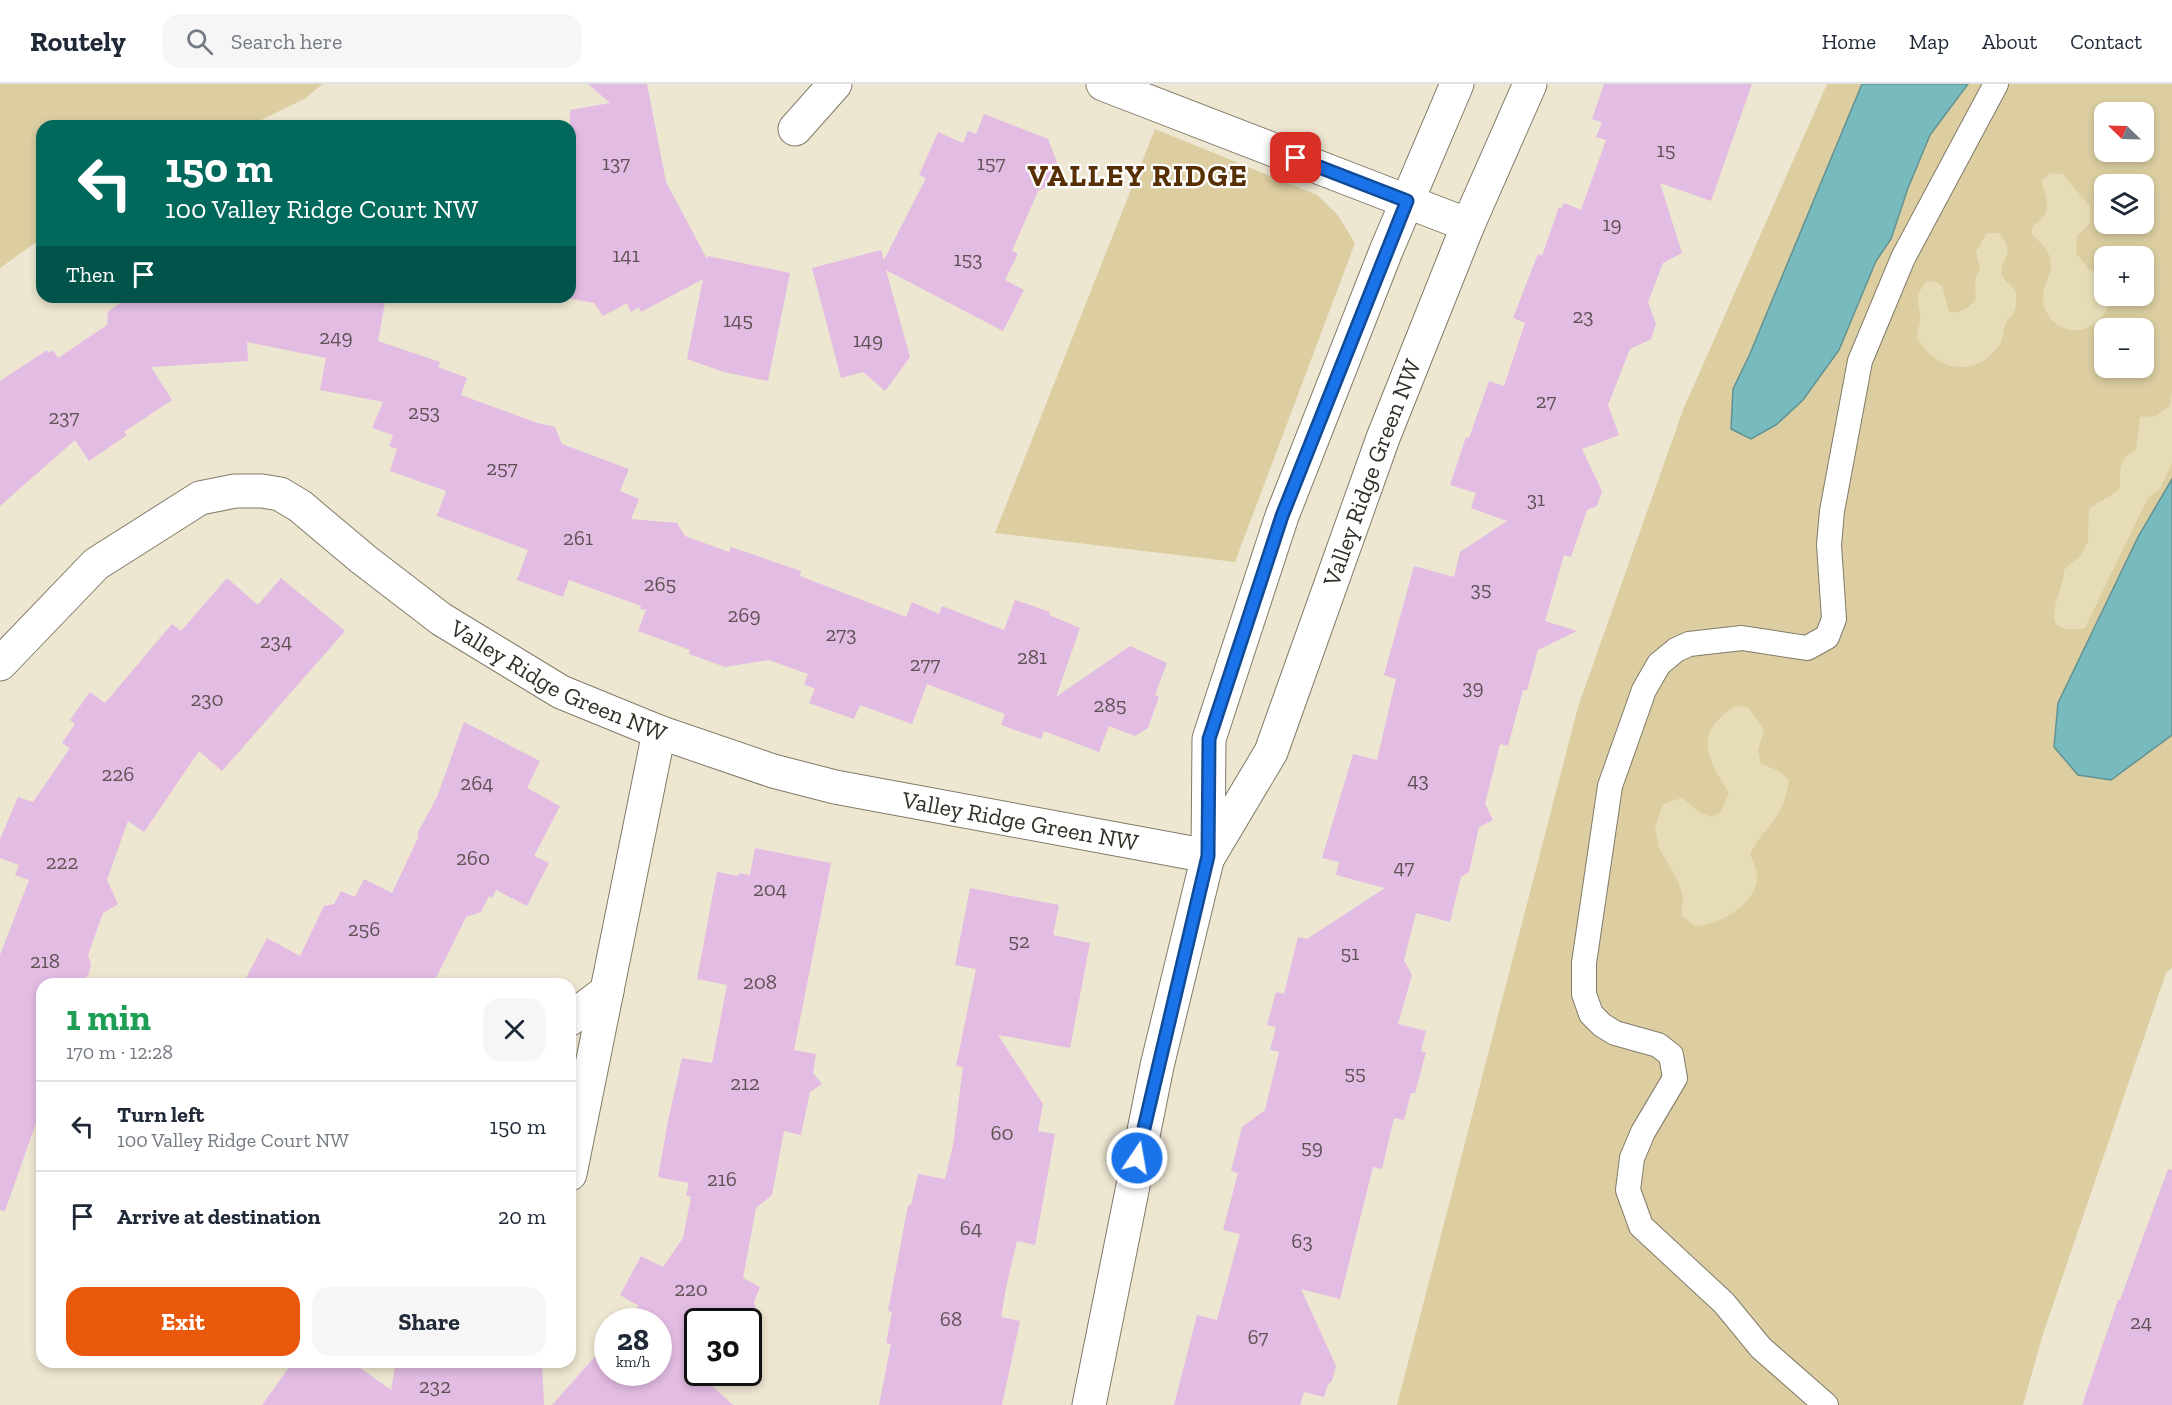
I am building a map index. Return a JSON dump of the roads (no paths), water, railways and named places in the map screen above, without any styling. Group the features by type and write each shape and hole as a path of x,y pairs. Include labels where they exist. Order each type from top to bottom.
{"street":[{"path":"795,129 835,84"},
{"path":"1103,84 1468,225"},
{"name":"Valley Ridge Green NW","path":"1089,1405 1154,1078 1208,856 1209,739 1282,516 1407,201 1457,84"},
{"name":"Valley Ridge Green NW","path":"1208,856 1271,752 1383,438 1468,225 1530,84"},
{"name":"Valley Ridge Green NW","path":"0,664 96,564 200,498 235,491 262,491 280,494 300,506 363,559 451,625 561,692 659,732 773,771 835,786 1208,856"},
{"path":"576,1144 659,732"},
{"path":"576,1014 607,991"}],"lane":[{"path":"1826,1405 1761,1348 1724,1303 1641,1226 1628,1190 1632,1158 1642,1132 1675,1078 1671,1055 1658,1045 1615,1033 1602,1025 1592,1014 1584,993 1584,963 1610,786 1644,690 1659,664 1689,644 1742,638 1807,648 1827,637 1834,619 1829,544 1832,511 1860,361 1907,249 1996,84"}],"water":[{"path":"1862,84 1968,84 1930,135 1908,188 1891,239 1876,261 1839,350 1803,400 1776,425 1751,439 1731,429 1733,389 1749,356"},
{"path":"2172,479 2172,735 2111,780 2078,775 2054,747 2058,703 2138,537"}],"district":[{"name":"VALLEY RIDGE","path":"1138,176"}]}
